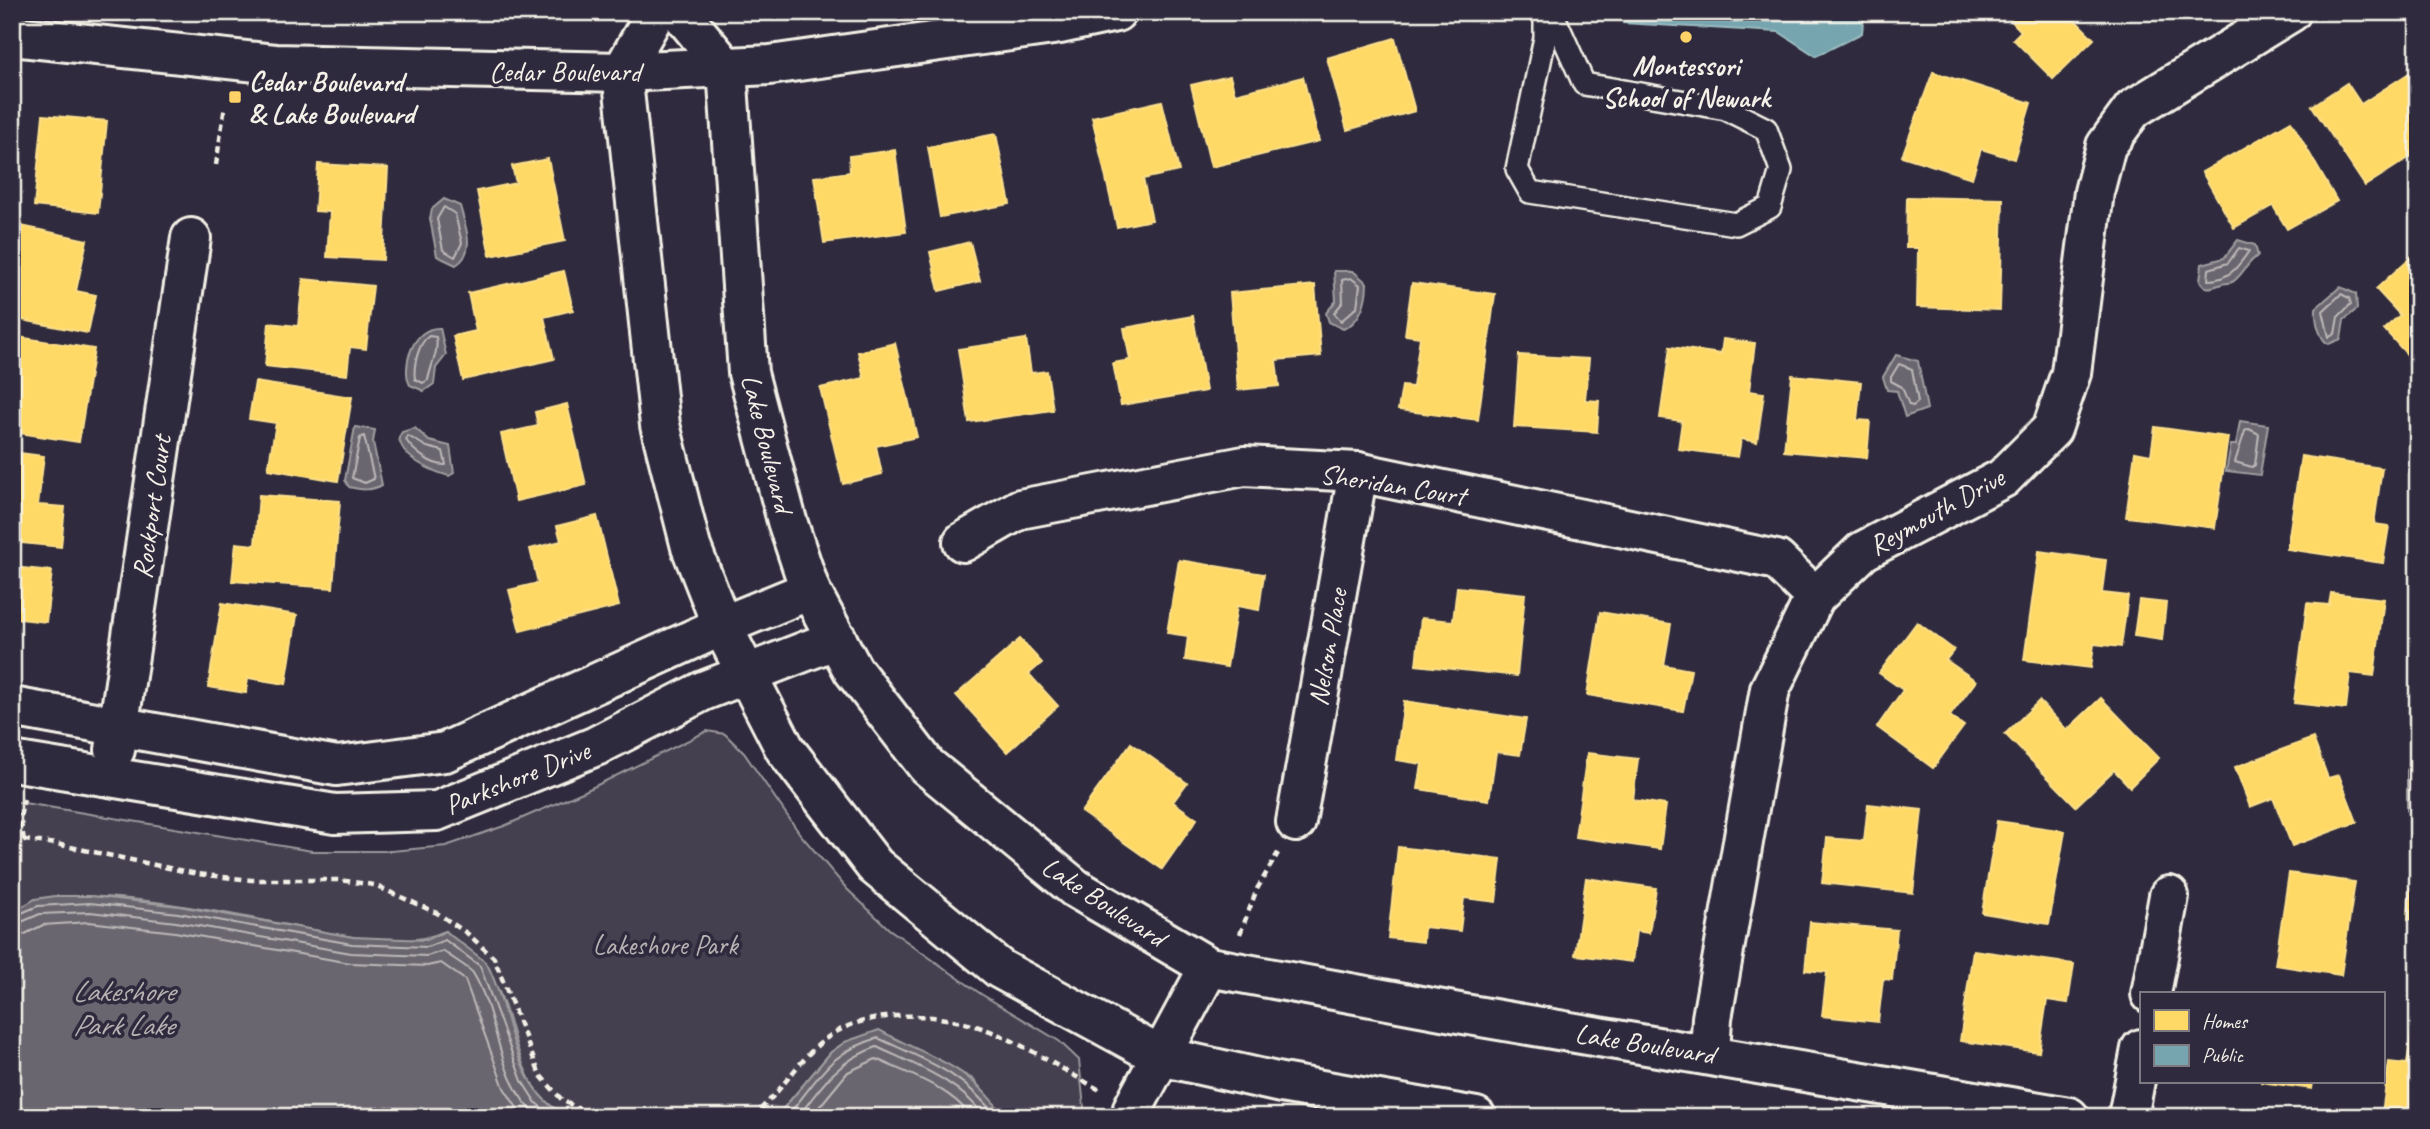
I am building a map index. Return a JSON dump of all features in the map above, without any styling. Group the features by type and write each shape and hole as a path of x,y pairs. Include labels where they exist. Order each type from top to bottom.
{"street":[{"path":"656,12 622,72 660,425 691,547 722,626 785,749 875,866 1000,969 1160,1056 1281,1083 1476,1117"},
{"path":"680,12 727,69"},
{"name":"Cedar Boulevard","path":"12,36 275,64 622,72 727,69 1060,24 1116,12"},
{"name":"Reymouth Drive","path":"1710,1054 1712,1018 1770,689 1815,597 1863,551 2003,478 2052,429 2071,373 2094,192 2106,146 2133,109 2291,12"},
{"name":"Lake Boulevard","path":"727,69 748,373 787,522 810,590 853,670 927,766 1075,888 1209,967 1464,1014 2069,1117"},
{"name":"Rockport Court","path":"111,776 191,239"},
{"name":"Sheridan Court","path":"962,541 1020,509 1205,473 1244,467 1358,472 1777,560 1815,597"},
{"name":"Nelson Place","path":"1296,822 1358,472"},
{"name":"Parkshore Drive","path":"12,707 119,725 226,748 337,766 445,752 722,626 810,590"},
{"name":"Parkshore Drive","path":"12,761 335,814 437,811 596,746 703,691 837,639"},
{"path":"2151,992 2169,896"},
{"path":"1132,1112 1209,967"},
{"path":"2128,1117 2140,1054"}],"lane":[{"path":"1545,12 1545,38 1517,169 1530,192 1736,225 1770,207 1781,170 1766,129 1727,109 1584,84 1552,12"}],"path":[{"path":"216,165 225,106"},
{"path":"24,799 20,817 24,840"},
{"path":"1209,967 1235,948 1257,889 1296,822"},
{"path":"12,845 24,840 56,844 197,874 251,880 339,880 374,885 438,914 468,934 494,958 540,1075 562,1100 594,1117"},
{"path":"751,1117 771,1102 825,1039 865,1020 898,1017 929,1018 979,1027 1132,1112"}],"green space":[{"name":"Lakeshore Park","path":"707,731 725,734 744,753 800,834 847,889 889,929 981,994 1059,1041 1079,1060 1085,1117 1005,1117 973,1079 879,1030 831,1052 776,1117 570,1117 551,1106 527,1075 508,1015 492,978 477,959 445,931 413,940 378,940 200,909 109,897 68,897 35,902 12,913 12,801 312,851 391,851 446,846 504,826 585,791"}],"water":[{"path":"444,199 460,206 468,238 466,253 456,265 437,256 430,219 432,209"},
{"path":"2238,240 2255,245 2258,256 2233,282 2204,286 2200,281 2202,264 2224,258"},
{"path":"1334,271 1353,271 1367,283 1359,316 1343,329 1329,322 1326,313 1336,301"},
{"path":"2340,287 2356,294 2357,309 2344,320 2341,339 2329,344 2318,329 2316,308"},
{"path":"440,328 446,355 436,368 434,384 424,391 410,385 408,359 422,334 430,329"},
{"path":"1896,355 1918,361 1927,409 1905,417 1897,391 1887,390 1883,377"},
{"path":"2240,421 2268,425 2260,475 2226,471 2231,445 2236,445"},
{"path":"355,427 375,430 373,442 382,485 378,487 353,488 349,487 345,480"},
{"path":"415,428 429,441 450,446 454,473 449,476 434,471 405,451 399,437 402,432"},
{"path":"2416,762 2418,820 2413,819 2407,810 2407,770"},
{"name":"Lakeshore Park Lake","path":"91,896 179,906 353,937 427,940 445,931 487,964 496,983 525,1071 536,1090 551,1106 570,1117 12,1117 12,913 35,899"},
{"path":"879,1030 962,1073 990,1098 1005,1117 776,1117 831,1052 845,1042"}],"building: Homes":[{"path":"2003,12 2067,12 2094,39 2053,79 2013,39 2021,31"},
{"path":"1395,38 1415,111 1347,130 1327,58"},
{"path":"1933,72 2031,103 2014,159 1981,149 1972,178 1902,156"},
{"path":"2409,73 2418,86 2418,152 2365,186 2312,106 2347,83 2361,104"},
{"path":"1230,76 1235,94 1303,77 1319,141 1211,167 1191,85"},
{"path":"1162,101 1179,171 1143,179 1152,220 1117,227 1092,117"},
{"path":"43,115 107,121 98,213 34,206"},
{"path":"2291,121 2337,201 2287,229 2273,206 2234,228 2202,172"},
{"path":"996,134 1010,204 940,217 928,147"},
{"path":"895,150 906,232 824,243 814,177 850,172 849,156"},
{"path":"548,159 565,241 490,256 477,191 516,183 512,166"},
{"path":"318,164 388,168 383,260 327,257 330,212 315,211"},
{"path":"1907,197 2003,199 2000,310 1917,307 1918,248 1906,248"},
{"path":"12,224 87,240 76,291 96,295 88,333 17,319 24,286 12,284"},
{"path":"970,242 980,281 939,291 930,252"},
{"path":"2413,255 2418,261 2418,367 2384,329 2400,315 2376,289"},
{"path":"564,271 573,310 544,317 554,359 463,380 453,336 476,331 468,293"},
{"path":"303,279 373,286 366,349 350,347 347,375 265,366 269,323 298,326"},
{"path":"1412,283 1495,294 1478,420 1398,410 1402,386 1413,387 1420,337 1405,335"},
{"path":"1315,285 1321,356 1276,360 1279,386 1238,390 1230,293"},
{"path":"1193,316 1206,391 1121,405 1113,363 1130,360 1124,328"},
{"path":"12,336 94,349 79,442 12,432"},
{"path":"1026,339 1031,373 1047,371 1053,410 969,422 958,349"},
{"path":"1723,339 1755,343 1749,391 1764,393 1757,442 1741,439 1738,457 1678,449 1682,421 1660,418 1670,347 1721,354"},
{"path":"895,343 917,437 876,446 882,474 843,484 820,388 864,378 858,352"},
{"path":"1519,355 1589,359 1585,400 1599,401 1597,432 1514,427"},
{"path":"1792,375 1861,382 1857,420 1870,421 1867,458 1784,451"},
{"path":"255,382 352,397 338,481 268,469 276,423 249,419"},
{"path":"567,404 586,485 516,501 501,434 538,426 535,412"},
{"path":"2155,427 2228,437 2215,528 2126,517 2135,452 2151,455"},
{"path":"12,452 44,456 38,505 65,507 61,547 12,542"},
{"path":"2301,456 2382,468 2374,524 2389,526 2383,563 2287,549"},
{"path":"259,495 340,501 333,588 232,581 236,543 255,545"},
{"path":"597,516 619,606 520,631 509,590 538,583 530,549 561,541 557,526"},
{"path":"2039,551 2106,560 2102,593 2128,596 2121,647 2094,644 2091,668 2024,660"},
{"path":"1179,560 1264,574 1259,610 1237,606 1227,667 1185,660 1188,636 1167,633"},
{"path":"12,567 52,571 46,622 12,618"},
{"path":"1457,587 1525,594 1517,676 1416,665 1421,618 1453,621"},
{"path":"2331,593 2384,599 2374,676 2350,673 2346,709 2294,703 2307,603 2329,605"},
{"path":"2139,600 2166,603 2162,640 2134,636"},
{"path":"222,603 297,615 286,684 248,678 246,693 208,687"},
{"path":"1600,612 1671,624 1664,665 1691,670 1683,711 1587,695"},
{"path":"1917,622 1954,650 1946,660 1976,681 1950,716 1964,726 1933,768 1877,727 1903,690 1879,673"},
{"path":"1020,639 1042,663 1029,674 1058,706 1007,752 956,695"},
{"path":"2101,698 2159,758 2130,787 2114,770 2076,806 2005,734 2039,701 2067,730"},
{"path":"1404,701 1526,719 1520,755 1496,752 1489,800 1418,789 1422,764 1396,760"},
{"path":"2313,738 2328,778 2339,775 2357,822 2292,846 2273,798 2250,807 2235,767"},
{"path":"1131,743 1187,783 1173,802 1197,819 1162,869 1081,812"},
{"path":"1587,753 1638,759 1633,800 1666,805 1660,849 1575,837"},
{"path":"1868,804 1922,810 1913,893 1822,883 1827,838 1864,841"},
{"path":"1997,821 2065,831 2049,924 1982,913"},
{"path":"1398,847 1501,859 1496,902 1464,898 1460,931 1424,927 1423,942 1388,938"},
{"path":"2289,873 2355,882 2341,975 2275,965"},
{"path":"1586,878 1656,888 1649,933 1636,931 1632,962 1575,955"},
{"path":"2410,888 2418,888 2418,920 2408,919"},
{"path":"1810,922 1897,930 1892,980 1883,979 1878,1022 1822,1016 1827,972 1805,970"},
{"path":"1973,950 2074,964 2068,1003 2047,1000 2039,1052 1960,1041"},
{"path":"2412,1026 2418,1027 2418,1117 2382,1113 2389,1062 2407,1064"},
{"path":"2275,1084 2313,1084 2312,1089"}],"building: Public":[{"path":"1624,12 1864,12 1862,33 1816,56 1779,32 1623,23"}],"place":[{"name":"Montessori School of Newark","path":"1686,37"},
{"name":"Cedar Boulevard & Lake Boulevard","path":"235,97"}]}
